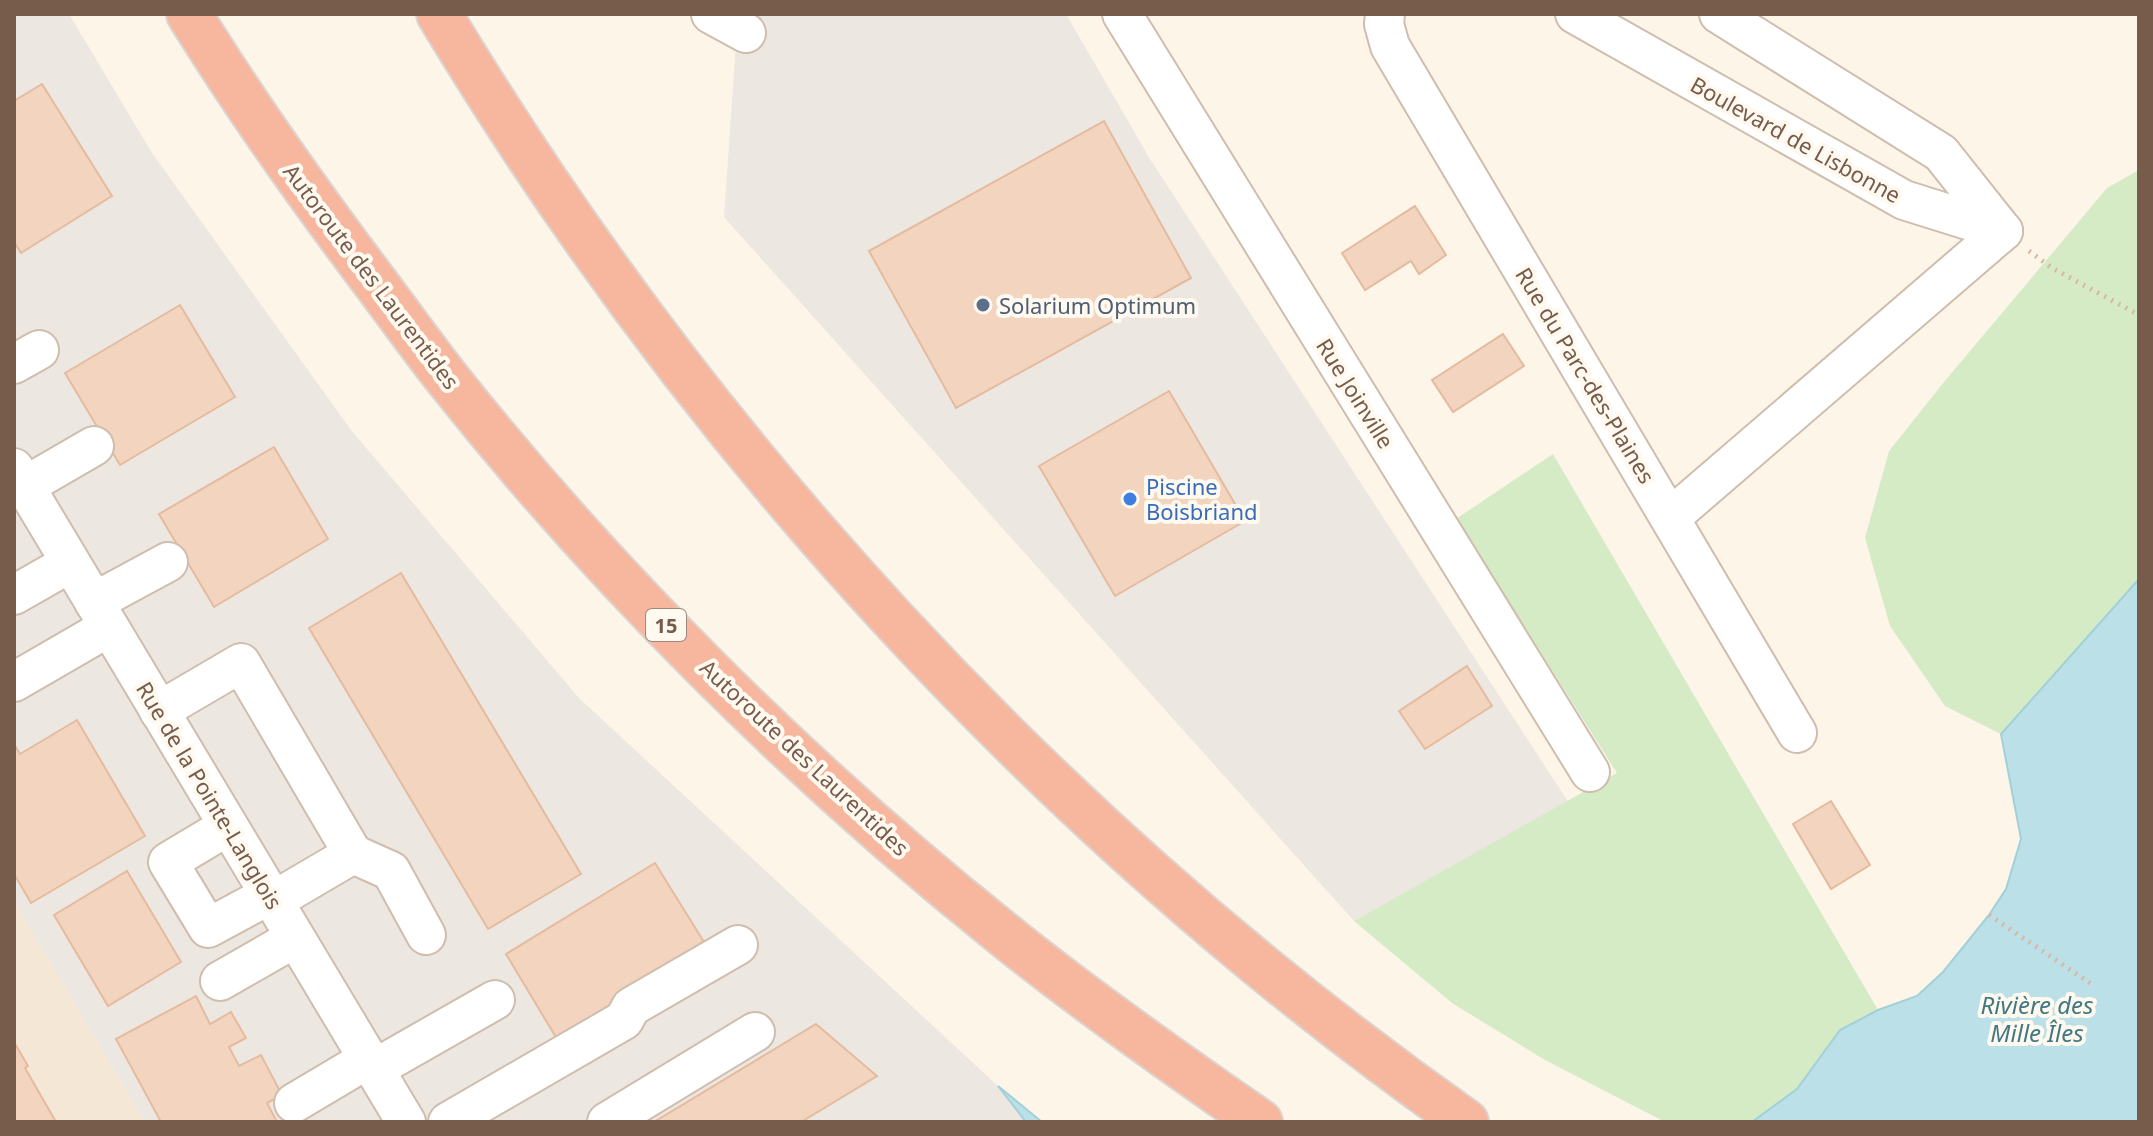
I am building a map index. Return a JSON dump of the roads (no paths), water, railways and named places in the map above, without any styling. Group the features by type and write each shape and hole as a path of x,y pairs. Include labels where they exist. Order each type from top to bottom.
{"highway":[{"name":"Autoroute des Laurentides","path":"189,14 303,186 447,378 588,543 681,641 857,809 999,931 1260,1122"},
{"path":"439,14 500,112 640,312 752,456 890,615 1042,770 1193,908 1324,1017 1466,1122"}],"street":[{"path":"711,14 746,33"},
{"name":"Rue Joinville","path":"1122,14 1590,772"},
{"name":"Rue du Parc-des-Plaines","path":"1385,14 1384,24 1390,46 1797,733"},
{"name":"Boulevard de Lisbonne","path":"1575,14 1904,200 2003,231"},
{"path":"1671,517 2003,231 1941,153 1719,14"},
{"path":"19,477 94,446"},
{"name":"Rue de la Pointe-Langlois","path":"19,477 406,1122"},
{"path":"14,682 168,562"},
{"path":"14,595 70,563"},
{"path":"159,711 241,663 353,854 391,871 426,935"},
{"path":"228,826 168,862 208,928 353,854"},
{"path":"220,981 295,938"},
{"path":"448,1122 624,1020 631,1007 738,945"},
{"path":"294,1103 495,1000"},
{"path":"607,1122 755,1032"}],"water":[{"name":"Rivière des Mille Îles","path":"2139,579 2139,1122 1752,1122 1797,1089 1840,1030 1878,1010 1917,996 1943,972 1989,915 2006,889 2021,839 2001,734"},
{"path":"998,1086 1042,1122 1026,1122"}],"place":[{"name":"Solarium Optimum","path":"983,305"},
{"name":"Piscine Boisbriand","path":"1130,499"}]}
